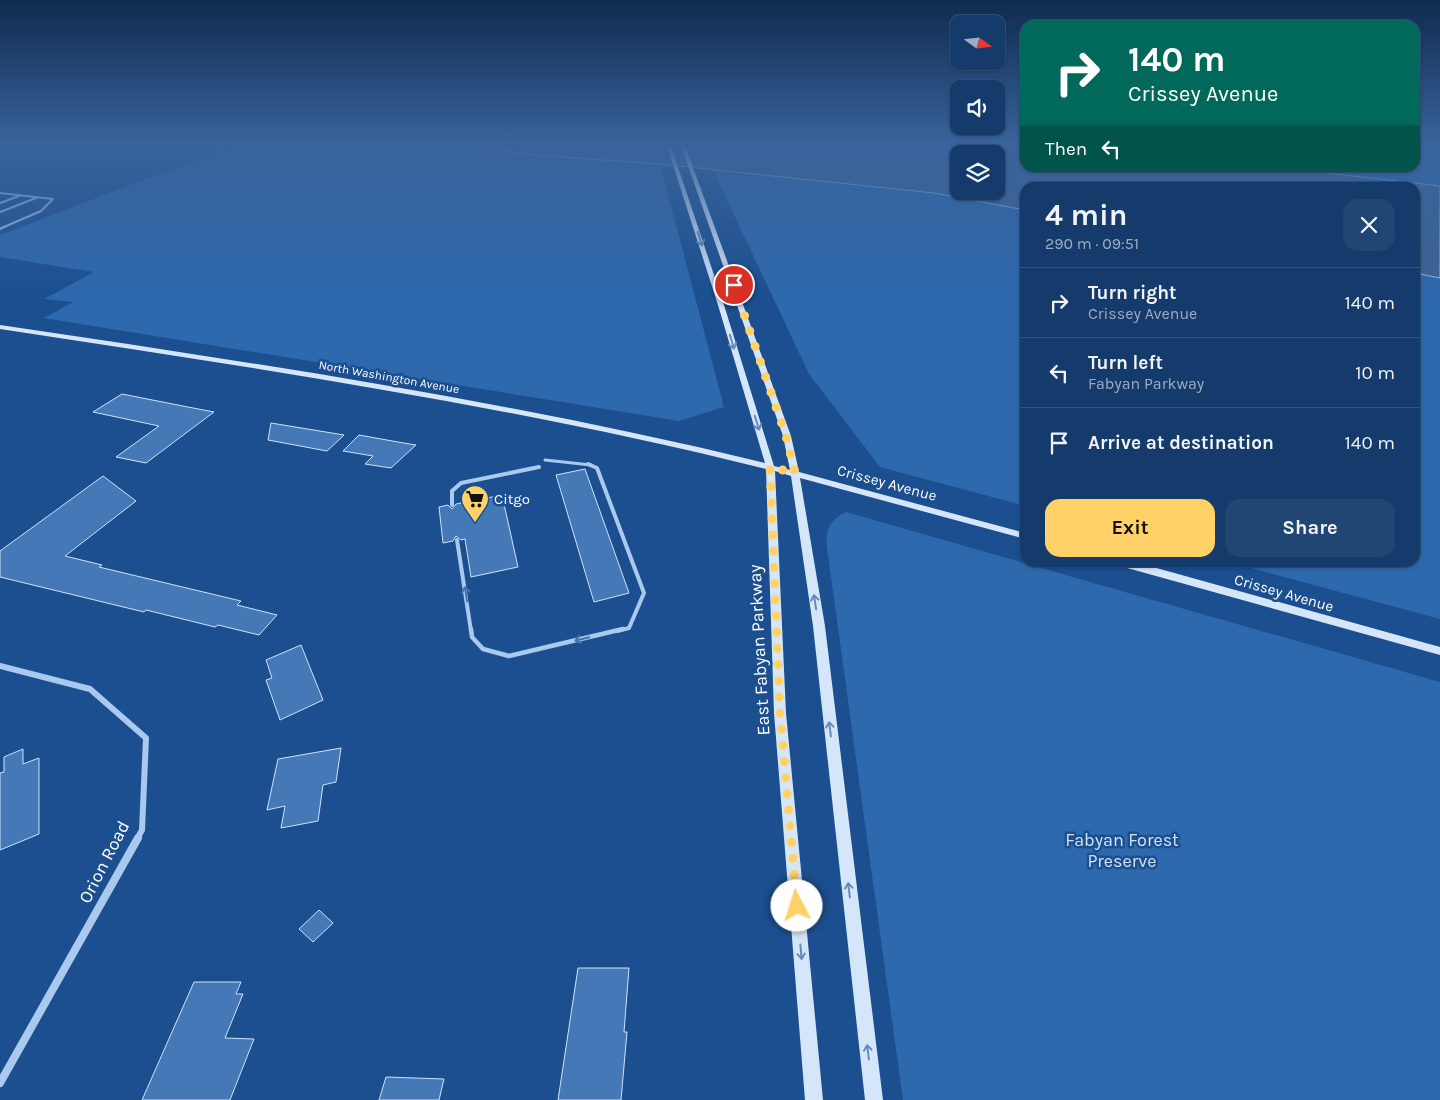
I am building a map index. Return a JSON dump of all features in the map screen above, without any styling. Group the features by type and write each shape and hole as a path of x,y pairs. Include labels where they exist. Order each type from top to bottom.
{"main road":[{"name":"East Fabyan Parkway","path":"685,194 721,305 770,467 780,713 814,1100"},
{"path":"701,194 786,436 795,473 819,626 874,1100"},
{"name":"North Washington Avenue","path":"0,327 393,388 625,433 770,467"},
{"name":"Crissey Avenue","path":"770,467 1020,535"},
{"name":"Crissey Avenue","path":"1138,567 1440,651"}],"street":[{"name":"Orion Road","path":"0,666 90,689 146,738 142,830 0,1083"}],"lane":[{"path":"0,229 42,211 53,199 14,194"},
{"path":"0,203 21,195"},
{"path":"0,212 38,197"},
{"path":"457,540 472,637 481,649 492,654 509,656 629,628 644,593 597,468 587,463 545,460"},
{"path":"452,505 452,491 461,483 540,467"}],"green space":[{"path":"106,194 668,194 724,407 679,421 44,318 73,302 44,299 94,272 0,257 0,235"},
{"path":"724,194 941,194 950,196 950,200 971,200 1020,209 1020,505 880,467 809,374"},
{"path":"1420,274 1440,278 1440,619 1247,567 1420,567"},
{"name":"Fabyan Forest Preserve","path":"846,512 1020,562 1020,567 1038,567 1440,682 1440,1100 903,1100 827,548 829,526"}],"shaded area":[{"path":"1005,194 1020,194 1020,209 971,200 1005,200"},
{"path":"1420,194 1440,194 1440,278 1420,274"}],"building":[{"path":"122,394 214,412 146,463 116,457 159,426 93,412"},
{"path":"271,423 344,435 327,451 268,440"},
{"path":"359,435 416,445 391,468 365,464 373,456 343,451"},
{"name":"Citgo","path":"585,469 629,593 594,602 556,475"},
{"path":"103,476 136,501 65,556 102,565 99,567 241,601 237,605 277,615 259,635 218,625 215,627 146,610 144,612 0,577 0,551"},
{"name":"Citgo","path":"502,495 518,567 471,577 465,539 461,540 456,536 453,541 443,543 439,507 448,505 452,509 456,504"},
{"path":"301,645 323,700 280,720 266,680 272,678 266,660"},
{"path":"341,748 336,782 323,785 318,821 281,828 285,806 267,810 278,759"},
{"path":"23,749 23,764 39,758 39,834 0,850 0,773 4,772 4,757"},
{"path":"319,910 333,923 313,942 299,929"},
{"path":"578,968 629,968 624,1032 627,1032 621,1100 558,1100"},
{"path":"194,982 241,982 236,994 243,994 225,1038 254,1039 230,1100 142,1100"},
{"path":"386,1077 444,1079 439,1100 379,1100"}],"place":[{"name":"Citgo","path":"475,523"}],"route":[{"path":"734,285 786,436 795,473 770,467 780,713 797,906"}]}
